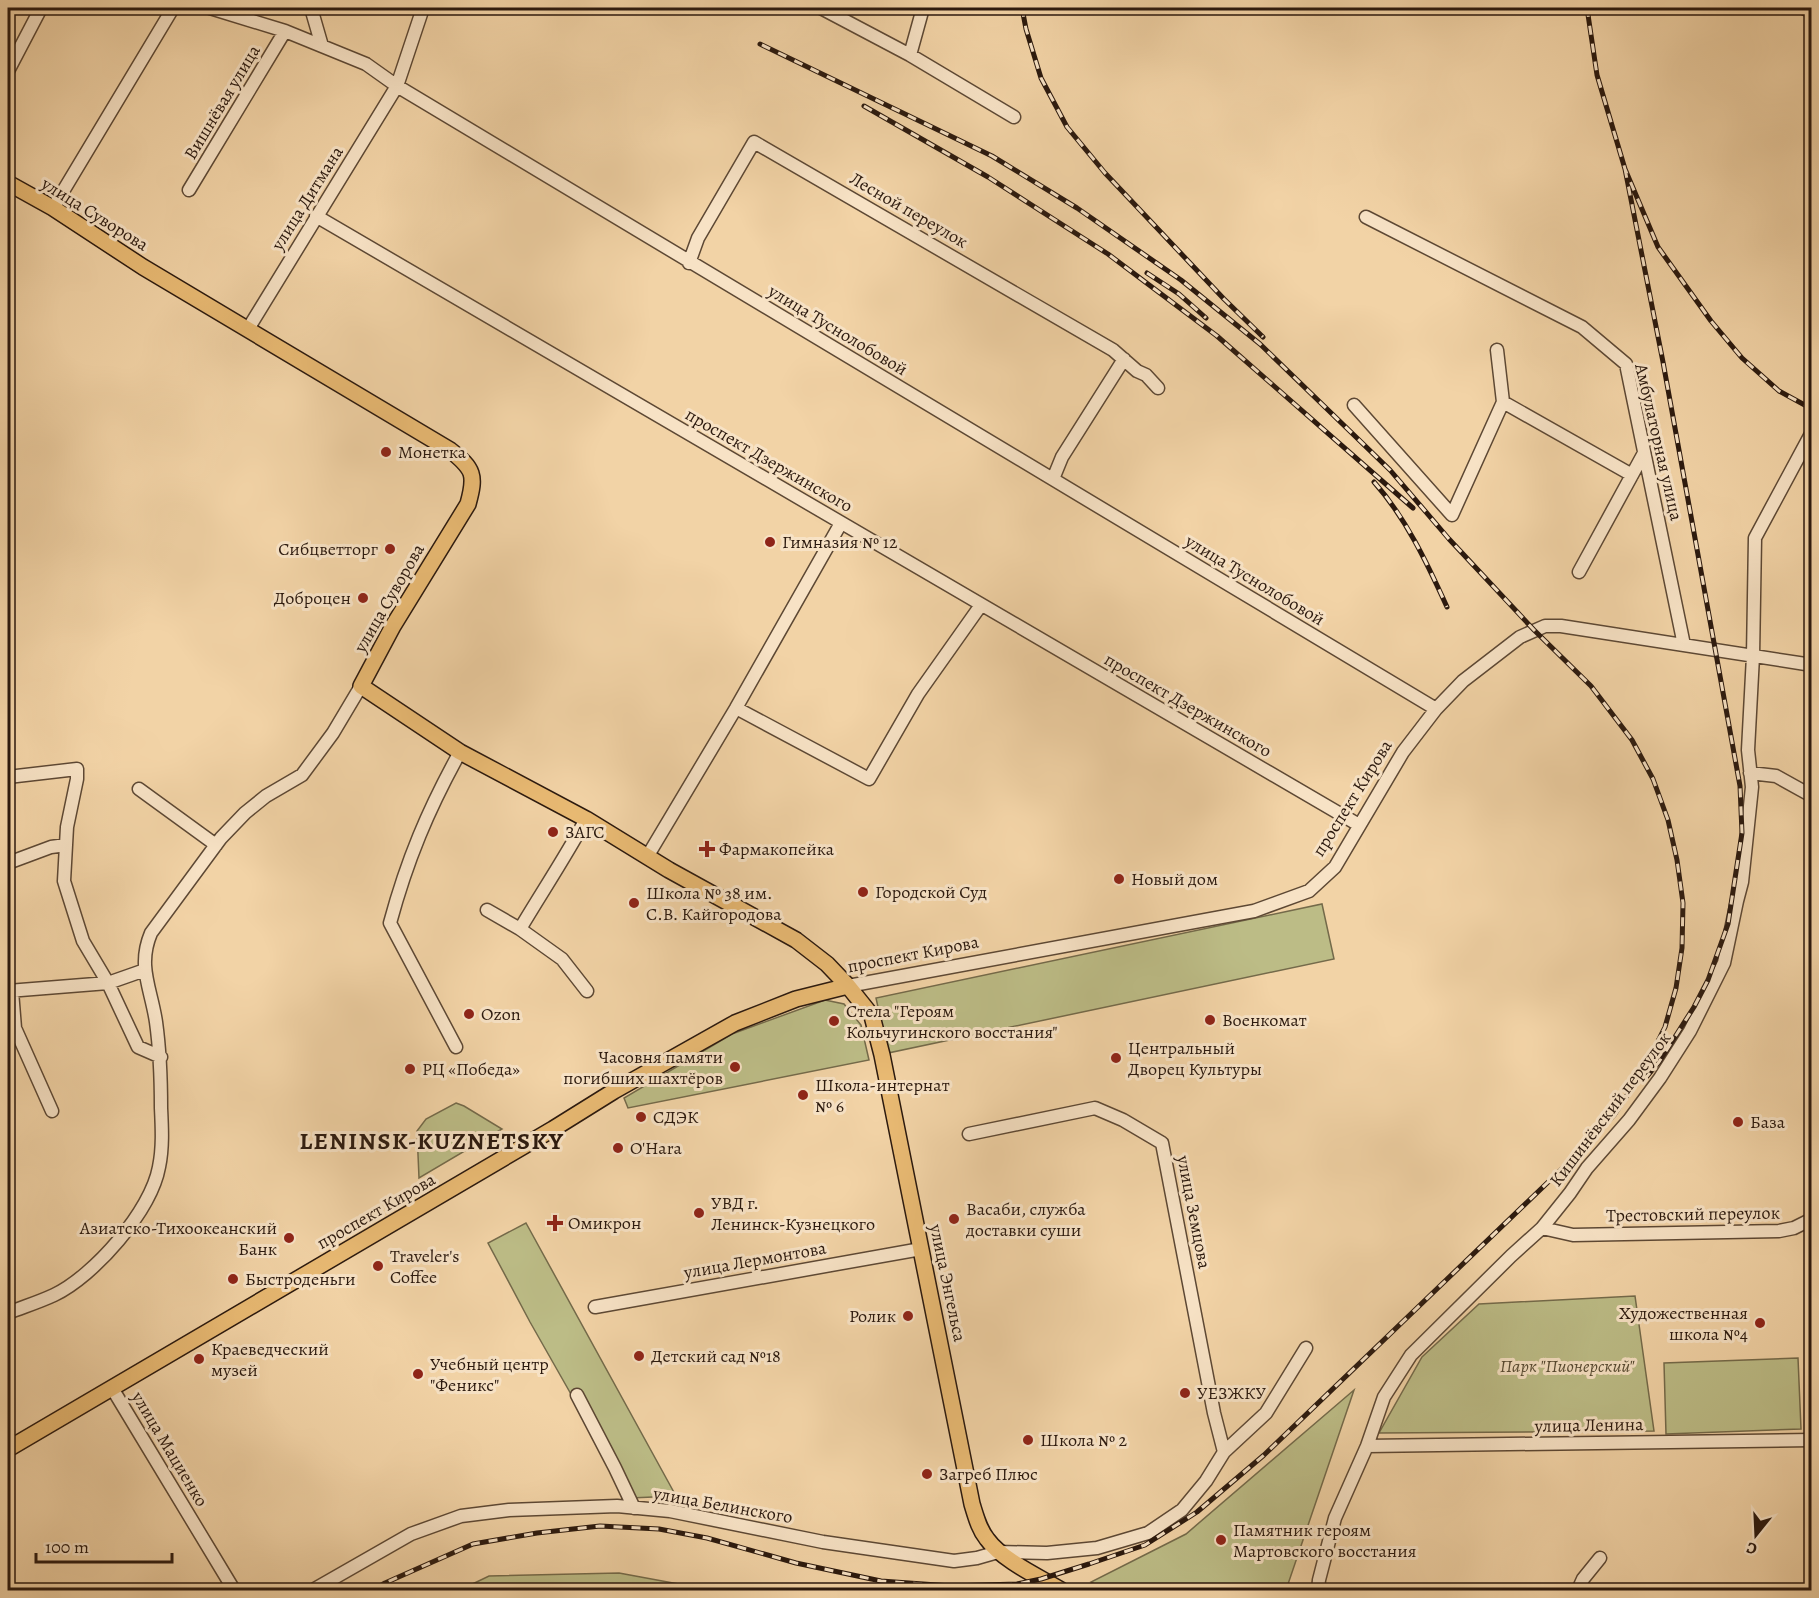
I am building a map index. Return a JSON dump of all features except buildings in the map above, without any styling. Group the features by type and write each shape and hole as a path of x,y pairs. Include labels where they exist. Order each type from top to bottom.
{"main road":[{"name":"улица Суворова","path":"8,183 53,208 143,267 450,450 466,462 474,482 468,504 393,626 361,686"},
{"path":"361,686 460,752 586,819 647,857 796,940 827,964 848,986"},
{"name":"улица Энгельса","path":"848,986 872,1017 882,1055 972,1504 978,1525 998,1552"},
{"name":"проспект Кирова","path":"8,1449 534,1141 614,1091 735,1023 796,999 848,986"},
{"path":"998,1552 1061,1590"}],"street":[{"path":"8,71 40,8"},
{"path":"53,208 173,8"},
{"name":"улица Туснолобовой","path":"210,8 285,32 366,64 397,86 689,263 1436,709"},
{"path":"311,8 322,46"},
{"name":"улица Дитмана","path":"248,329 397,86 423,8"},
{"path":"820,8 910,55 1014,117"},
{"path":"910,55 923,8"},
{"path":"1803,8 1812,12"},
{"name":"Вишнёвая улица","path":"189,190 285,32"},
{"name":"Лесной переулок","path":"689,263 698,238 754,142 1113,350 1137,371 1146,375 1158,388"},
{"name":"проспект Дзержинского","path":"316,216 1359,825"},
{"name":"Амбулаторная улица","path":"1366,217 1582,327 1626,364 1684,645"},
{"path":"1354,405 1452,515 1503,402 1497,351"},
{"path":"1053,479 1062,457 1124,359"},
{"path":"1503,402 1632,475"},
{"name":"Кишинёвский переулок","path":"1318,1590 1335,1518 1367,1446 1384,1396 1411,1355 1542,1228 1587,1168 1629,1120 1660,1078 1690,1031 1724,963 1742,882 1752,788 1748,750 1753,656 1755,538 1812,432"},
{"path":"1579,572 1644,453"},
{"path":"647,857 842,523"},
{"path":"736,708 869,779 918,694 981,605"},
{"name":"проспект Кирова","path":"848,986 1254,911 1309,891 1335,867 1403,752 1436,709 1463,681 1520,637 1545,626 1561,626 1812,665"},
{"path":"8,1313 56,1294 111,1251 132,1223 152,1190 159,1169 162,1147 161,1058 144,957 151,933 216,845 252,807 302,775 333,733 361,686"},
{"path":"456,1047 390,923 415,843 437,794 460,752"},
{"path":"8,777 77,769 67,827 64,881 83,941 108,983 138,1047 161,1058"},
{"path":"1750,773 1776,776 1812,796"},
{"path":"139,789 216,845"},
{"path":"520,928 568,853 586,819"},
{"path":"8,863 66,845"},
{"path":"487,910 520,928 562,959 587,992"},
{"path":"52,1111 15,1028 10,991 108,983 145,970"},
{"name":"улица Земцова","path":"969,1134 1095,1108 1123,1120 1162,1143 1214,1413 1224,1452"},
{"name":"Трестовский переулок","path":"1542,1228 1573,1235 1779,1231 1794,1228 1812,1219"},
{"name":"улица Лермонтова","path":"595,1307 921,1249"},
{"name":"улица Белинского","path":"313,1590 411,1534 461,1516 508,1510 617,1506 670,1511 823,1542 954,1561 998,1552 1047,1553 1097,1548 1148,1533 1182,1510 1206,1481 1224,1452 1266,1413 1306,1348"},
{"name":"улица Мациенко","path":"112,1388 234,1590"},
{"path":"577,1395 634,1508"},
{"name":"улица Ленина","path":"1367,1446 1812,1440"},
{"path":"1578,1590 1583,1579 1600,1558"}],"green space":[{"path":"1322,904 1334,959 888,1053 876,998"},
{"path":"825,1000 844,1004 861,1025 869,1060 628,1108 624,1098 732,1034"},
{"path":"456,1103 502,1129 419,1178 417,1131 426,1119"},
{"path":"526,1223 676,1496 630,1498 530,1322 488,1243"},
{"name":"Парк \"Пионерский\"","path":"1635,1296 1654,1431 1379,1433 1422,1357 1479,1304"},
{"path":"1798,1358 1801,1429 1666,1434 1664,1363"},
{"path":"1354,1390 1286,1590 1105,1590 1091,1582 1186,1534"},
{"path":"619,1573 711,1590 460,1590 489,1576"}],"railway":[{"path":"1022,8 1041,78 1067,127 1105,173 1263,337"},
{"path":"1587,8 1597,75 1625,169 1658,247 1711,321 1742,358 1779,391 1812,409"},
{"path":"373,1590 473,1544 537,1533 600,1526 659,1529 707,1538 796,1563 881,1581 951,1586 1017,1584 1041,1579 1145,1545 1197,1512 1264,1455 1569,1162 1614,1115 1642,1073 1665,1027 1676,988 1682,948 1683,903 1677,860 1668,820 1653,779 1632,740 1591,686 1534,630 1449,539 1390,470 1260,344 1181,280 1077,208 992,156 760,44"},
{"path":"864,106 988,177 1108,254 1217,336 1413,508"},
{"path":"1625,169 1663,362 1740,786 1742,833 1728,924 1708,980 1694,1007 1659,1062 1644,1080"},
{"path":"1147,273 1179,294 1206,318"},
{"path":"1374,482 1406,526 1447,607"}],"place":[{"name":"Монетка","path":"386,452"},
{"name":"Гимназия № 12","path":"770,542"},
{"name":"Сибцветторг","path":"390,549"},
{"name":"Доброцен","path":"363,598"},
{"name":"ЗАГС","path":"553,832"},
{"name":"Фармакопейка","path":"707,849"},
{"name":"Новый дом","path":"1119,879"},
{"name":"Городской Суд","path":"863,892"},
{"name":"Школа № 38 им. С.В. Кайгородова","path":"634,903"},
{"name":"Ozon","path":"469,1014"},
{"name":"Военкомат","path":"1210,1020"},
{"name":"Стела \"Героям Кольчугинского восстания\"","path":"834,1021"},
{"name":"Центральный Дворец Культуры","path":"1116,1058"},
{"name":"Часовня памяти погибших шахтёров","path":"735,1067"},
{"name":"РЦ «Победа»","path":"410,1069"},
{"name":"Школа-интернат № 6","path":"803,1095"},
{"name":"СДЭК","path":"641,1117"},
{"name":"База","path":"1738,1122"},
{"name":"O'Hara","path":"618,1148"},
{"name":"УВД г. Ленинск-Кузнецкого","path":"699,1213"},
{"name":"Васаби, служба доставки суши","path":"954,1219"},
{"name":"Омикрон","path":"555,1223"},
{"name":"Азиатско-Тихоокеанский Банк","path":"289,1238"},
{"name":"Traveler's Coffee","path":"378,1266"},
{"name":"Быстроденьги","path":"233,1279"},
{"name":"Ролик","path":"908,1316"},
{"name":"Художественная школа №4","path":"1760,1323"},
{"name":"Детский сад №18","path":"639,1356"},
{"name":"Краеведческий музей","path":"199,1359"},
{"name":"Учебный центр \"Феникс\"","path":"418,1374"},
{"name":"УЕЗЖКУ","path":"1185,1393"},
{"name":"Школа № 2","path":"1028,1440"},
{"name":"Загреб Плюс","path":"927,1474"},
{"name":"Памятник героям Мартовского восстания","path":"1221,1540"}],"district":[{"name":"LENINSK-KUZNETSKY","path":"432,1141"}]}
